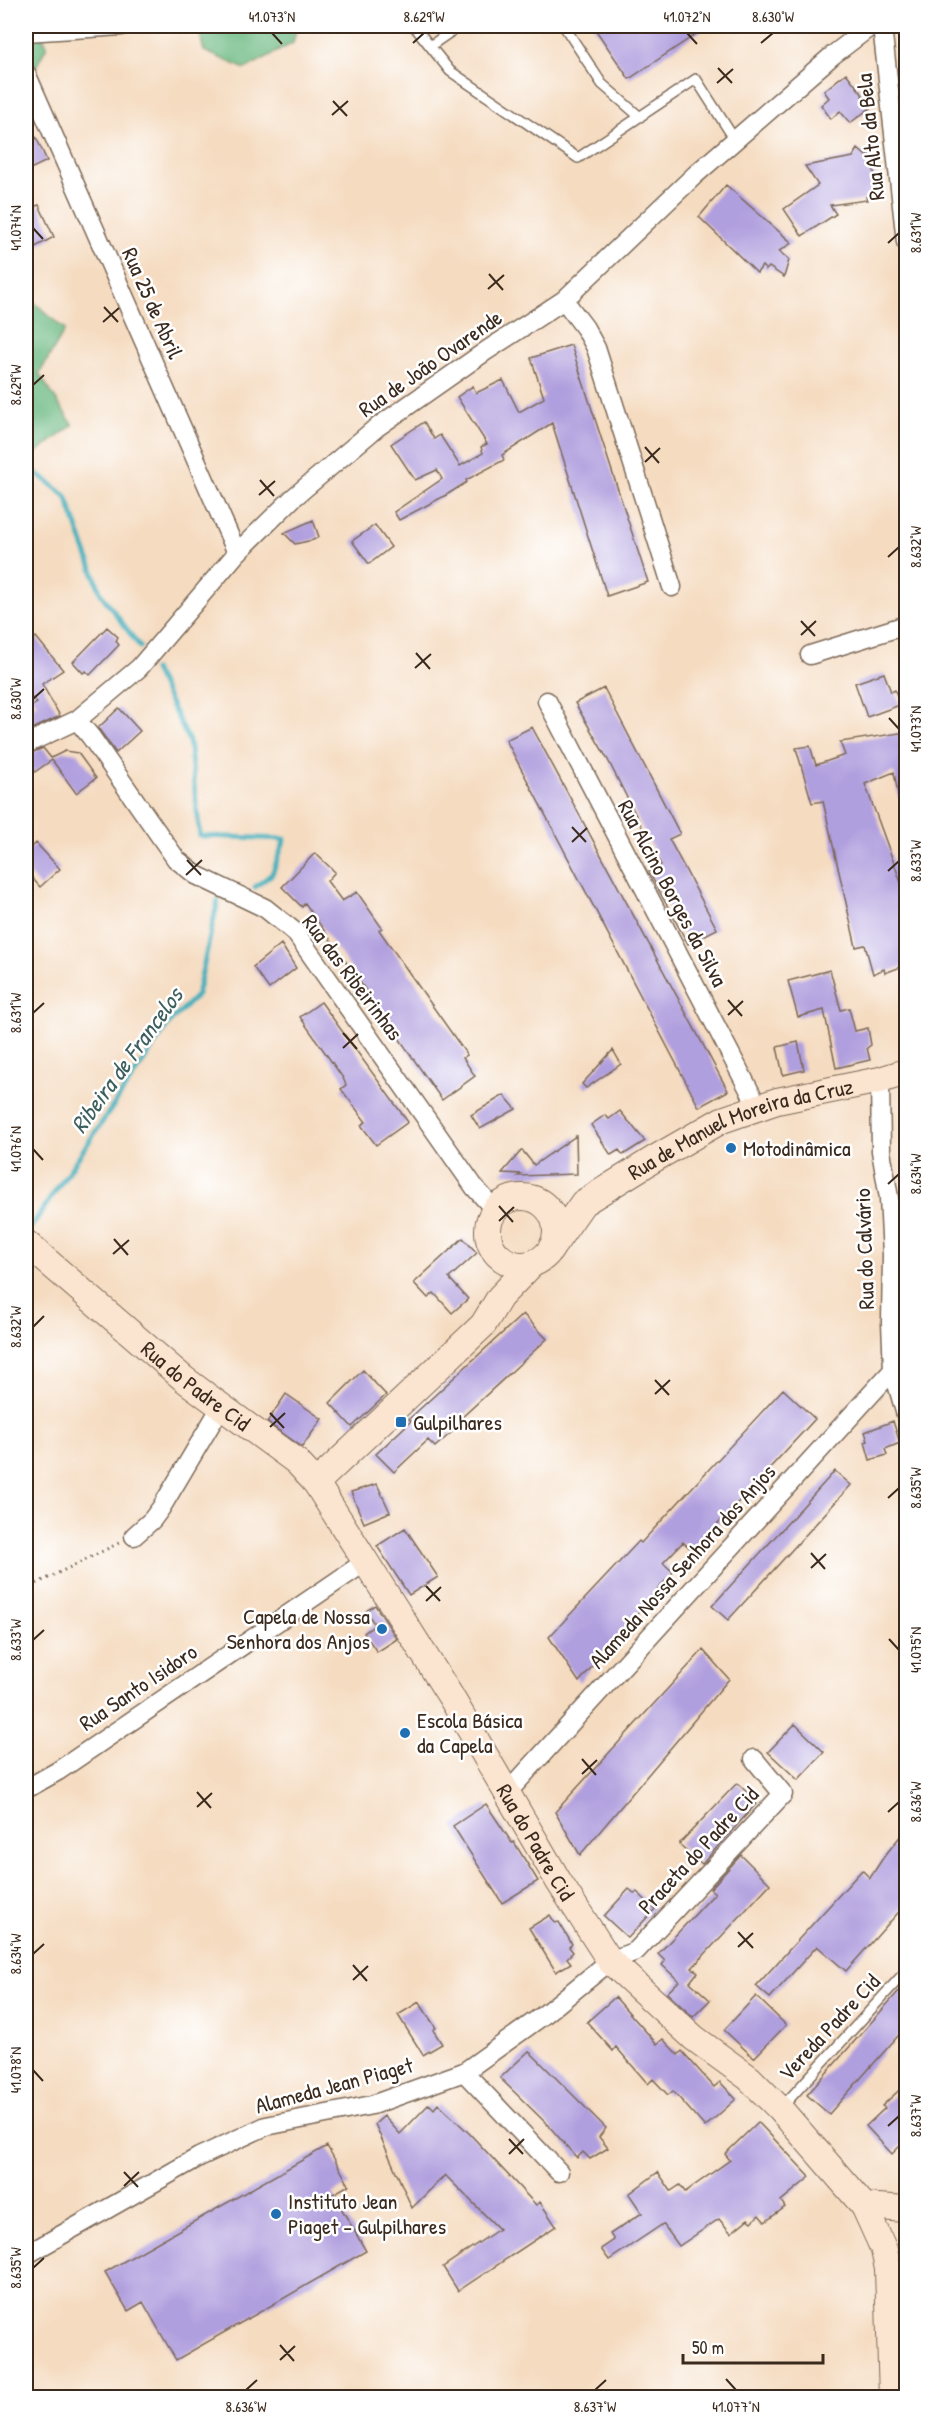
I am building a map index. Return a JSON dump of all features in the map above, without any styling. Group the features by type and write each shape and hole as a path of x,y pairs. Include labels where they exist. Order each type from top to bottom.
{"street":[{"path":"26,32 121,26"},
{"name":"Rua de João Ovarende","path":"26,744 77,720 138,668 237,553 293,498 376,428 564,300 696,174 833,55 871,26"},
{"name":"Rua Alto da Bela","path":"882,26 906,242"},
{"name":"Rua 25 de Abril","path":"26,73 237,553"},
{"path":"564,300 585,328 596,348 672,587"},
{"path":"810,655 906,625"},
{"name":"Rua Alcino Borges da Silva","path":"546,701 758,1107"},
{"name":"Rua das Ribeirinhas","path":"77,720 176,859 196,875 265,908 295,932 475,1188 495,1210"},
{"name":"Rua de Manuel Moreira da Cruz","path":"555,1243 583,1203 712,1126 758,1107 880,1080 906,1072"},
{"name":"Rua do Calvário","path":"880,1080 881,1151 889,1198 894,1370 906,1414"},
{"path":"512,1198 533,1198 543,1204 555,1221 557,1232 555,1243 542,1260 532,1264 521,1266 501,1259 489,1241 489,1220 495,1210 512,1198"},
{"path":"543,1204 583,1203"},
{"name":"Rua do Padre Cid","path":"26,1243 184,1379 297,1462 316,1483 451,1697 506,1794 610,1961 694,2038 749,2078 780,2109 864,2206 884,2250 888,2270 891,2397"},
{"path":"494,1251 500,1297"},
{"path":"316,1483 483,1325 500,1297 532,1264"},
{"name":"Alameda Nossa Senhora dos Anjos","path":"506,1794 894,1370"},
{"path":"134,1536 152,1520 161,1508 221,1407"},
{"name":"Rua Santo Isidoro","path":"26,1789 58,1771 365,1562"},
{"name":"Praceta do Padre Cid","path":"610,1961 636,1951 783,1794 754,1759"},
{"name":"Alameda Jean Piaget","path":"26,2255 200,2157 266,2126 372,2104 464,2072 544,2014 610,1961"},
{"path":"464,2072 559,2172"},
{"path":"864,2206 906,2209"},
{"path":"884,2250 906,2215"}],"lane":[{"path":"414,26 450,71 578,158 696,79 735,140"},
{"path":"430,46 459,26"},
{"path":"564,26 602,84 640,117"},
{"name":"Vereda Padre Cid","path":"780,2109 906,1971"}],"path":[{"path":"26,1589 134,1536"}],"green space":[{"path":"26,26 38,26 47,46 26,86"},
{"path":"198,26 297,26 293,43 245,69 204,51"},
{"path":"26,295 65,330 39,374 73,425 26,460"}],"building":[{"path":"593,26 708,26 629,79"},
{"path":"846,73 870,108 850,123 840,111 831,119 821,105 829,98 824,91"},
{"path":"36,137 47,161 26,171 26,142"},
{"path":"858,149 866,156 872,155 876,188 873,188 874,196 866,197 867,200 830,205 836,214 802,236 784,209 818,185 805,166 853,157"},
{"path":"726,185 792,243 779,251 789,260 784,277 769,267 766,270 762,266 757,273 699,217"},
{"path":"39,205 54,237 26,252 26,209"},
{"path":"571,345 648,582 607,596 552,423 502,455 504,460 466,480 467,482 448,494 399,520 394,512 442,479 437,470 415,480 391,444 424,422 434,439 440,435 460,466 483,453 481,447 487,444 457,397 473,386 476,393 503,380 519,412 544,398 531,358"},
{"path":"313,520 319,537 313,540 295,544 284,533"},
{"path":"375,525 391,547 369,564 352,541"},
{"path":"107,627 118,637 116,641 119,645 90,675 86,671 83,673 73,662"},
{"path":"36,637 63,670 42,684 60,716 26,732 26,709 37,703 26,692 26,644"},
{"path":"884,673 891,692 895,690 900,705 867,717 855,683"},
{"path":"604,688 680,834 669,839 717,929 688,944 649,872 661,865 608,760 575,703"},
{"path":"119,708 140,731 116,753 98,728"},
{"path":"532,727 728,1091 699,1107 506,740"},
{"path":"906,732 906,799 899,799 894,772 865,784 906,896 906,965 885,973 884,969 873,974 865,945 856,947 823,801 812,803 796,748 810,746 816,765 845,755 840,742"},
{"path":"43,748 51,758 65,751 78,753 96,778 76,793 52,760 26,778 26,755"},
{"path":"36,843 60,869 40,887 26,871 26,853"},
{"path":"315,853 335,872 327,881 342,901 357,892 382,928 379,930 467,1055 463,1058 475,1076 442,1100 305,903 302,907 282,887"},
{"path":"281,944 296,968 269,989 253,967"},
{"path":"830,970 841,1010 849,1008 855,1031 868,1028 871,1045 867,1048 870,1060 836,1068 824,1010 798,1017 788,981"},
{"path":"321,1002 408,1122 376,1145 361,1125 366,1122 341,1089 346,1085 343,1078 300,1017"},
{"path":"798,1042 804,1070 783,1075 777,1047"},
{"path":"613,1050 621,1064 586,1088 582,1084"},
{"path":"504,1095 516,1109 480,1129 471,1115"},
{"path":"620,1111 645,1141 623,1155 619,1150 611,1155 591,1125 605,1115 609,1119"},
{"path":"576,1136 577,1174 518,1176 521,1174 502,1173 522,1150 534,1165"},
{"path":"463,1238 477,1253 449,1278 468,1299 452,1313 434,1293 428,1298 414,1283"},
{"path":"523,1314 547,1339 459,1420 462,1423 435,1447 428,1440 394,1472 376,1454 411,1421 409,1419"},
{"path":"363,1370 386,1395 352,1427 330,1403"},
{"path":"783,1389 815,1419 693,1551 683,1542 663,1563 673,1572 579,1682 549,1637 639,1541 641,1543"},
{"path":"286,1394 322,1419 302,1447 267,1422"},
{"path":"893,1421 900,1443 885,1449 887,1455 870,1460 865,1432"},
{"path":"835,1471 851,1485 728,1620 712,1606"},
{"path":"377,1484 390,1512 364,1523 351,1492"},
{"path":"405,1528 438,1577 409,1595 377,1546"},
{"name":"Capela de Nossa Senhora dos Anjos","path":"375,1605 397,1639 377,1652 364,1633 375,1625 366,1611"},
{"path":"703,1650 729,1679 580,1855 555,1812"},
{"path":"795,1724 824,1752 798,1780 768,1752"},
{"path":"737,1783 751,1796 748,1798 756,1804 702,1864 679,1844"},
{"path":"486,1804 512,1843 514,1842 538,1881 502,1903 453,1826"},
{"path":"906,1829 906,1904 846,1971 817,1946 770,1998 756,1986 862,1870 870,1878"},
{"path":"741,1855 770,1884 692,1968 698,1972 690,1982 710,2000 693,2017 667,1993 679,1981 662,1965 665,1961 658,1954 715,1893 710,1889"},
{"path":"629,1889 634,1893 637,1892 655,1909 628,1938 604,1916"},
{"path":"550,1915 555,1923 559,1922 572,1944 569,1947 573,1952 567,1958 571,1963 556,1972 529,1928"},
{"path":"906,1983 906,2027 829,2114 807,2095"},
{"path":"756,1996 786,2025 754,2058 724,2030"},
{"path":"615,1997 657,2044 663,2039 678,2055 682,2051 714,2087 720,2082 736,2099 705,2127 673,2091 668,2095 653,2079 648,2084 616,2047 613,2051 587,2022"},
{"path":"419,2002 436,2028 433,2030 442,2044 423,2055 398,2015"},
{"path":"529,2051 606,2128 599,2137 608,2148 590,2159 583,2152 577,2158 547,2124 500,2078"},
{"path":"906,2084 906,2140 892,2154 866,2126 885,2108 882,2106"},
{"path":"429,2104 434,2109 438,2104 469,2133 536,2205 540,2202 556,2226 458,2291 443,2267 499,2229 445,2175 412,2208 375,2124 384,2116 400,2134"},
{"path":"758,2122 810,2177 781,2201 785,2207 765,2222 759,2215 752,2222 748,2219 731,2233 719,2219 679,2246 663,2224 609,2260 601,2249 614,2240 610,2234 642,2213 629,2194 658,2172 671,2191 680,2185 685,2192 730,2160 725,2154"},
{"path":"327,2146 349,2185 333,2194 366,2251 176,2360 143,2302 128,2311 105,2272"}],"waterway":[{"name":"Ribeira de Francelos","path":"26,465 66,496 101,594 140,647"},
{"name":"Ribeira de Francelos","path":"154,670 189,741 200,836 285,839 272,874 255,887"},
{"name":"Ribeira de Francelos","path":"31,1227 170,1022 197,995 218,900"}],"place":[{"name":"Motodinâmica","path":"731,1148"},
{"name":"Gulpilhares","path":"401,1422"},
{"name":"Capela de Nossa Senhora dos Anjos","path":"382,1629"},
{"name":"Escola Básica da Capela","path":"405,1733"},
{"name":"Instituto Jean Piaget - Gulpilhares","path":"276,2214"}]}
